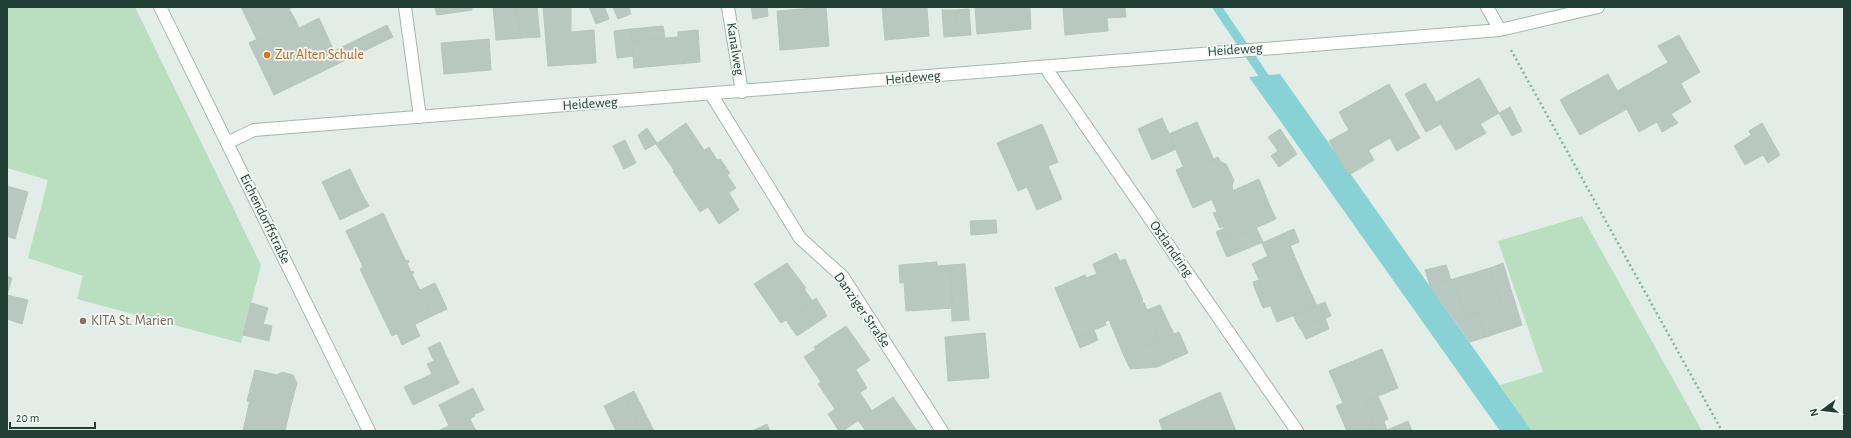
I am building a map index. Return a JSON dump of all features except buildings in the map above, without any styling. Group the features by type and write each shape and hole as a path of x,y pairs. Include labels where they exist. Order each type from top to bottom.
{"street":[{"name":"Eichendorffstraße","path":"160,7 369,431"},
{"path":"405,7 420,117"},
{"name":"Kanalweg","path":"728,7 742,92"},
{"path":"1487,7 1500,30"},
{"name":"Heideweg","path":"227,143 254,130 1500,30 1598,7"},
{"name":"Ostlandring","path":"1045,67 1297,431"},
{"name":"Danziger Straße","path":"711,94 800,238 843,277 942,431"}],"path":[{"path":"1500,30 1722,431"}],"green space":[{"path":"7,7 135,7 261,265 241,343 77,299 83,276 28,258 48,180 7,168"},
{"path":"1582,216 1702,431 1532,431 1500,385 1543,372 1498,241"}],"water":[{"path":"1280,74 1532,431 1500,431 1249,77"}],"waterway":[{"path":"1217,7 1270,85"}],"place":[{"name":"Zur Alten Schule","path":"267,55"},
{"name":"KITA St. Marien","path":"83,321"}]}
